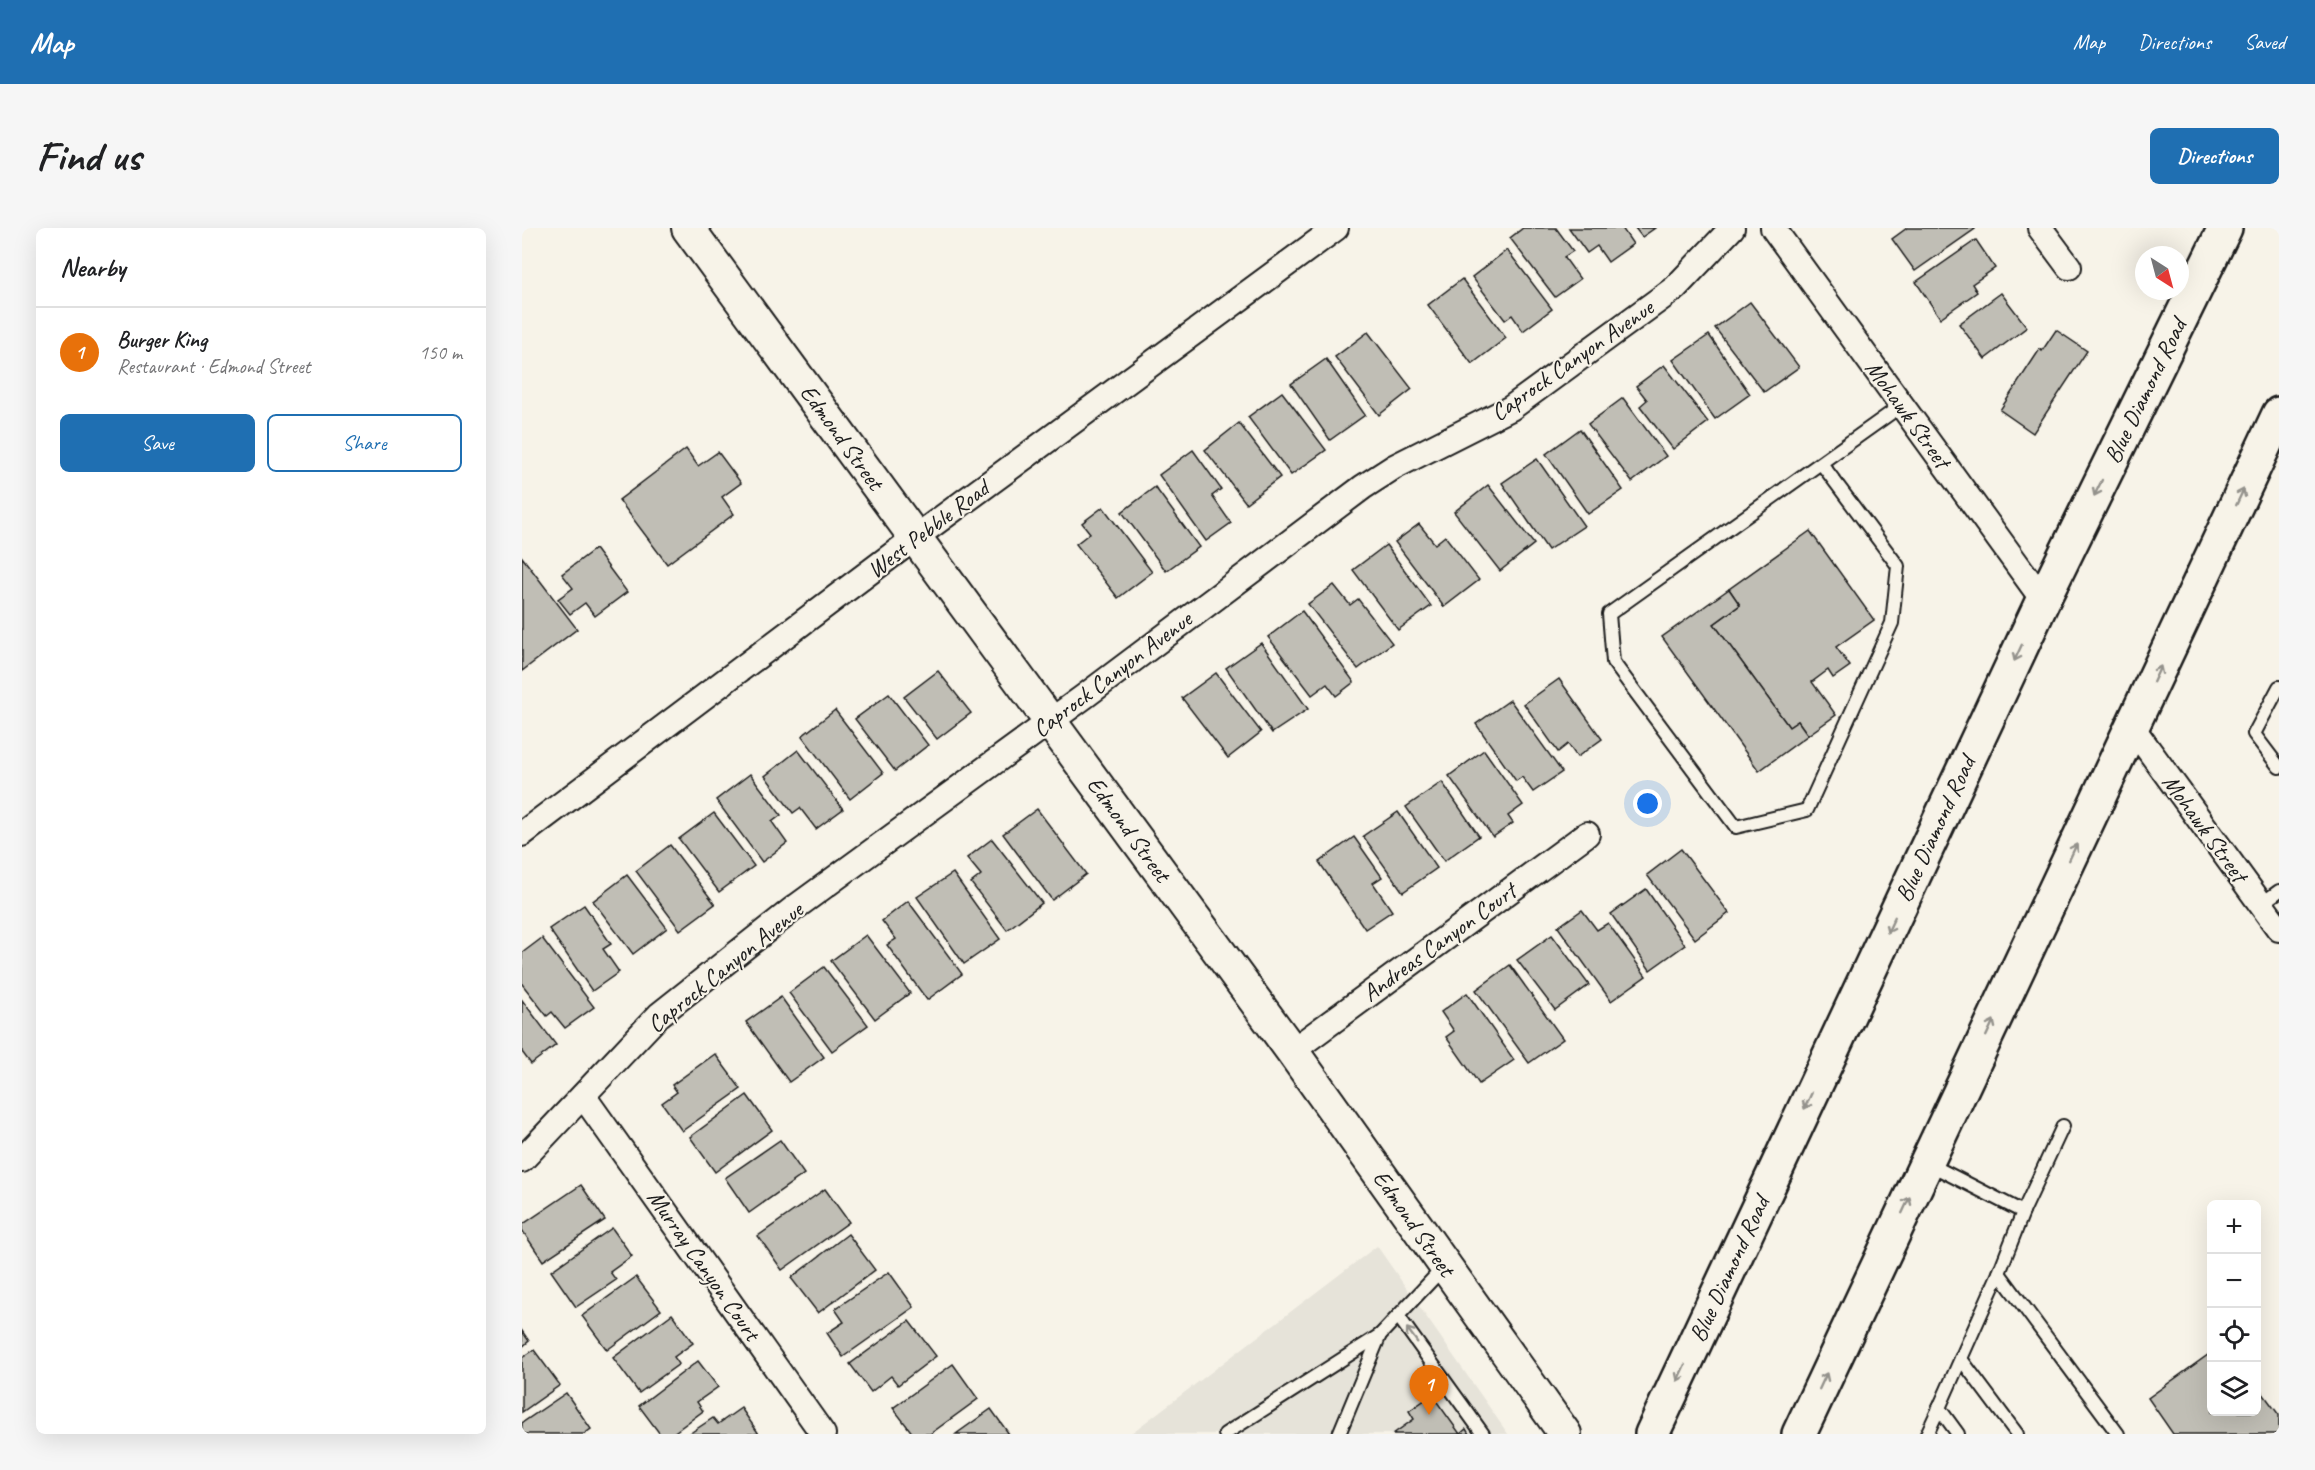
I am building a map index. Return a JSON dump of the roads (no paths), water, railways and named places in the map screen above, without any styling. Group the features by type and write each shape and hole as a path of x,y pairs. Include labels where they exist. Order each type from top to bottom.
{"highway":[{"name":"Blue Diamond Road","path":"1652,1434 2043,600 2225,228"},
{"path":"1798,1434 2279,414"}],"street":[{"name":"Edmond Street","path":"688,228 1292,1051 1565,1434"},
{"name":"West Pebble Road","path":"522,834 916,537 1336,228"},
{"name":"Caprock Canyon Avenue","path":"522,1160 659,1015 793,909 1363,488 1394,467 1511,408 1675,288 1732,228"},
{"name":"Mohawk Street","path":"1773,228 2043,600"},
{"path":"2040,228 2069,267"},
{"name":"Mohawk Street","path":"2132,726 2270,897 2279,929"},
{"name":"Andreas Canyon Court","path":"1292,1051 1587,834"},
{"name":"Murray Canyon Court","path":"584,1097 823,1434"}],"lane":[{"path":"1821,463 1898,566 1892,623 1807,810 1736,827 1613,662 1609,614 1902,405"},
{"path":"2279,687 2254,734 2279,767"},
{"path":"1927,1434 1999,1273 2023,1212 2063,1126"},
{"path":"1926,1163 2023,1212"},
{"path":"1225,1434 1380,1335 1445,1266"},
{"path":"1999,1273 2118,1434"},
{"path":"1398,1316 1483,1434"},
{"path":"1339,1434 1380,1335"},
{"path":"1961,1359 2017,1434"},
{"path":"1939,1408 1958,1434"}],"place":[{"name":"Burger King","path":"1429,1415"}]}
